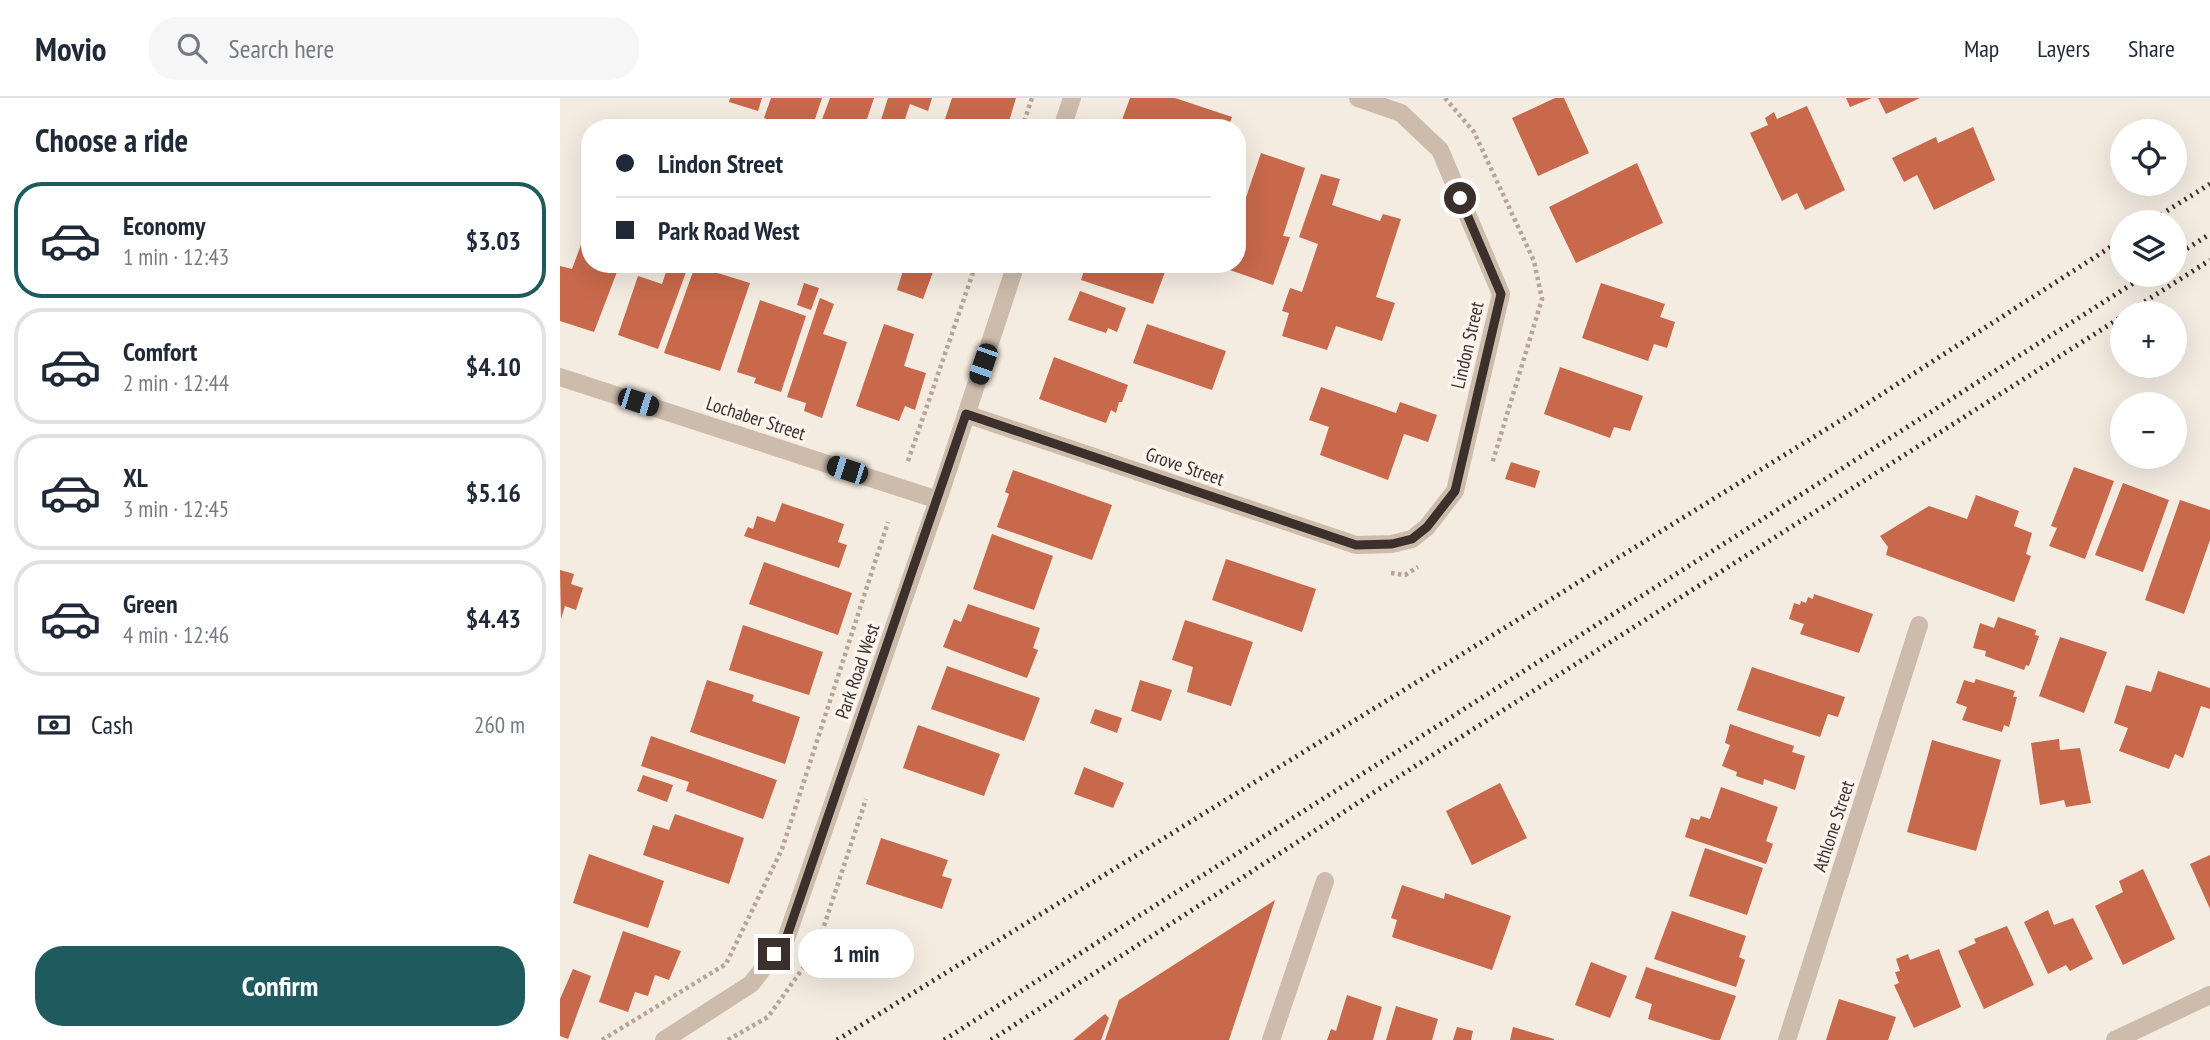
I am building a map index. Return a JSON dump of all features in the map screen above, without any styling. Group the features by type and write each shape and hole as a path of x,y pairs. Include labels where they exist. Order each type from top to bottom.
{"street":[{"path":"1065,119 1072,98"},
{"name":"Lindon Street","path":"1358,98 1401,113 1440,150 1501,294 1455,491 1420,533 1412,539 1392,544"},
{"name":"Park Road West","path":"664,1040 751,984 786,939 938,500 1013,273"},
{"name":"Lochaber Street","path":"560,377 938,500"},
{"name":"Grove Street","path":"966,414 1356,545 1392,544"},
{"name":"Athlone Street","path":"1787,1040 1919,625"},
{"path":"1271,1040 1325,881"},
{"path":"2115,1040 2210,995"}],"path":[{"path":"1025,119 1031,98"},
{"path":"1445,98 1474,132 1534,261 1542,299 1489,472"},
{"path":"908,461 973,273"},
{"path":"602,1040 726,964 782,849 888,522"},
{"path":"1379,572 1405,575 1424,564"},
{"path":"728,1040 768,1017 816,950 867,796"}],"building":[{"path":"730,98 762,98 758,111 729,102"},
{"path":"771,98 822,98 815,119 764,118"},
{"path":"830,98 874,98 867,119 822,119"},
{"path":"888,98 932,98 928,111 910,104 905,119 881,119"},
{"path":"952,98 1016,98 1010,119 945,119"},
{"path":"1130,98 1175,98 1232,117 1231,119 1122,119"},
{"path":"1555,98 1564,98 1589,153 1538,176 1512,118"},
{"path":"1846,98 1872,98 1850,107"},
{"path":"1878,98 1920,98 1886,114"},
{"path":"1807,106 1845,190 1805,210 1797,193 1782,201 1750,133 1768,125 1765,118 1774,112 1777,119"},
{"path":"1973,127 1995,180 1934,210 1917,175 1904,182 1892,158 1936,137 1938,143"},
{"path":"1261,153 1305,168 1283,236 1290,237 1273,285 1238,273 1246,273 1246,197"},
{"path":"1637,163 1663,223 1576,263 1549,207"},
{"path":"1321,174 1340,179 1332,205 1380,221 1383,214 1401,219 1376,297 1395,303 1382,341 1336,326 1327,350 1282,336 1289,313 1282,311 1290,288 1302,292 1318,244 1299,237"},
{"path":"581,245 581,273 617,273 594,332 560,321 560,266 572,269"},
{"path":"666,273 686,273 658,349 618,335 638,276 662,284"},
{"path":"693,273 718,273 750,283 720,371 664,353"},
{"path":"902,273 933,273 923,299 897,290"},
{"path":"1083,273 1165,273 1153,304 1081,280"},
{"path":"804,283 819,288 811,310 797,305"},
{"path":"1601,283 1665,304 1660,317 1675,322 1667,348 1654,344 1648,361 1582,338"},
{"path":"1080,291 1126,308 1117,332 1108,328 1106,333 1068,320"},
{"path":"820,298 834,304 823,334 847,342 822,418 804,411 806,403 787,397"},
{"path":"760,300 806,316 781,392 754,383 756,378 737,372"},
{"path":"884,324 914,334 904,366 926,373 915,410 905,406 899,421 856,406"},
{"path":"1147,324 1226,351 1212,390 1133,363"},
{"path":"1054,357 1128,385 1116,413 1111,410 1106,423 1039,399"},
{"path":"1560,367 1643,396 1630,431 1614,427 1610,438 1544,414"},
{"path":"1321,387 1396,413 1400,402 1437,415 1428,442 1404,434 1388,480 1320,455 1329,427 1309,420"},
{"path":"1511,462 1540,471 1535,488 1505,479"},
{"path":"2074,467 2114,481 2085,559 2049,546 2057,528 2051,526"},
{"path":"1013,470 1112,505 1092,560 997,527 1009,494 1005,492"},
{"path":"2123,483 2169,500 2143,572 2095,555"},
{"path":"1976,495 2019,511 2014,526 2032,533 2026,554 2031,556 2014,602 1886,555 1888,547 1880,536 1929,506 1967,519"},
{"path":"2180,500 2210,510 2210,540 2184,614 2145,600"},
{"path":"782,503 844,524 838,542 847,545 839,568 744,536 748,527 753,529 757,516 775,522"},
{"path":"992,534 1053,556 1034,610 973,589"},
{"path":"1226,559 1316,589 1302,632 1212,600"},
{"path":"764,562 852,593 838,635 749,604"},
{"path":"560,570 574,574 571,584 583,588 576,610 565,606 561,619"},
{"path":"1814,594 1873,614 1859,653 1800,634 1804,624 1789,619 1794,603 1806,603 1808,597 1813,599"},
{"path":"968,604 1040,628 1033,648 1038,650 1027,678 943,647 954,619 961,622"},
{"path":"1998,617 2036,630 2035,635 2039,636 2029,666 2026,665 2024,670 1985,656 1986,651 1973,648 1980,623 1994,628"},
{"path":"1185,620 1253,642 1231,706 1187,692 1193,667 1172,660"},
{"path":"743,625 823,652 809,695 729,670"},
{"path":"2060,637 2107,652 2084,713 2039,696"},
{"path":"947,666 1040,698 1024,741 931,709"},
{"path":"1752,667 1845,697 1838,717 1828,714 1820,737 1737,710"},
{"path":"2158,671 2210,688 2210,709 2201,706 2183,758 2175,754 2169,769 2119,751 2128,728 2114,723 2126,685 2151,692"},
{"path":"1976,679 2015,691 2013,697 2017,697 2009,727 2004,725 2002,732 1962,720 1967,707 1956,703 1964,680 1974,683"},
{"path":"707,680 754,695 752,701 800,717 785,764 690,732"},
{"path":"1140,680 1172,690 1161,721 1131,711"},
{"path":"1095,709 1122,718 1117,733 1090,723"},
{"path":"1730,724 1794,746 1792,752 1805,756 1795,790 1764,779 1763,785 1736,776 1737,772 1722,766 1730,745 1725,743"},
{"path":"918,725 1000,754 984,796 903,768"},
{"path":"651,736 777,780 763,819 686,791 689,782 641,766"},
{"path":"2059,739 2060,750 2080,748 2091,803 2066,807 2064,800 2040,805 2031,743"},
{"path":"1932,740 2001,760 1976,851 1907,832"},
{"path":"1084,767 1124,783 1113,808 1074,794"},
{"path":"643,775 673,785 667,802 637,791"},
{"path":"1500,783 1527,838 1472,865 1446,811"},
{"path":"1721,787 1778,807 1766,841 1773,844 1766,864 1685,837 1691,818 1699,820 1701,816 1710,819"},
{"path":"675,814 744,838 729,884 643,855 653,825 669,830"},
{"path":"881,838 948,860 942,876 952,879 942,909 866,884"},
{"path":"1705,848 1763,868 1747,915 1689,896"},
{"path":"589,854 664,881 648,928 573,903"},
{"path":"2210,855 2210,909 2190,864"},
{"path":"2143,869 2175,939 2123,965 2095,906 2123,892 2119,881"},
{"path":"1402,885 1444,899 1445,893 1511,916 1492,970 1392,937 1397,920 1391,918"},
{"path":"1275,900 1229,1040 1105,1040 1119,1000"},
{"path":"2048,910 2054,925 2073,918 2093,959 2070,971 2066,965 2048,974 2024,922"},
{"path":"1672,911 1746,936 1739,957 1745,960 1736,987 1654,959"},
{"path":"2007,926 2034,985 1984,1009 1958,951 1976,943 1974,939"},
{"path":"623,931 681,951 669,980 655,975 648,996 635,992 628,1012 599,1002"},
{"path":"1939,949 1961,1007 1914,1028 1894,985 1899,983 1895,972 1900,971 1896,959 1908,954 1910,960"},
{"path":"1591,962 1627,976 1610,1018 1575,1005"},
{"path":"1646,967 1736,996 1720,1040 1648,1019 1652,1004 1635,998"},
{"path":"573,969 591,976 568,1039 560,1036 560,999"},
{"path":"1347,995 1382,1007 1373,1040 1327,1040 1331,1029 1336,1031"},
{"path":"1839,999 1896,1017 1888,1040 1826,1040"},
{"path":"1396,1006 1438,1019 1432,1040 1386,1040"},
{"path":"1105,1014 1109,1018 1101,1040 1073,1040"},
{"path":"1457,1027 1473,1031 1471,1040 1453,1040"},
{"path":"1513,1027 1554,1039 1554,1040 1510,1040"}],"railway":[{"path":"2168,210 2210,184"},
{"path":"2187,248 2210,234"},
{"path":"837,1040 1846,417 2110,247"},
{"path":"2146,301 2210,260"},
{"path":"944,1040 2127,287"},
{"path":"991,1040 1387,784 2110,324"}],"route":[{"path":"774,954 786,939 966,414 1356,545 1392,544 1412,539 1427,527 1455,491 1501,294 1460,198"}]}
